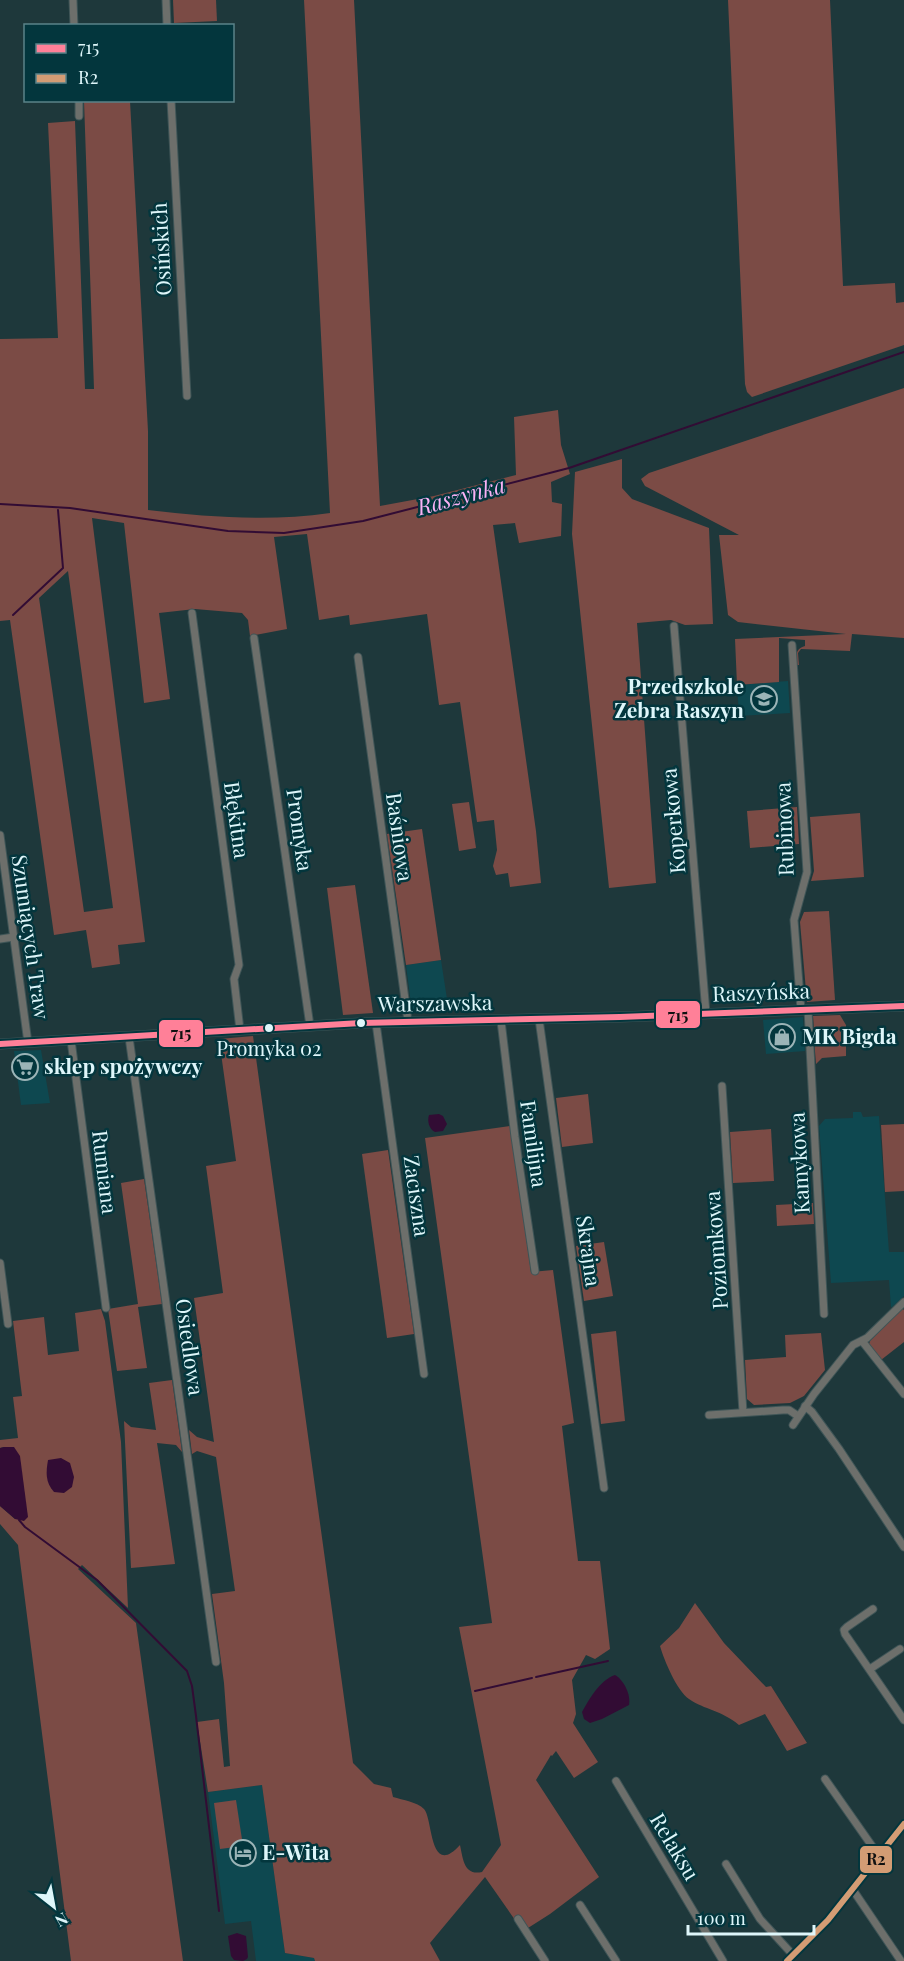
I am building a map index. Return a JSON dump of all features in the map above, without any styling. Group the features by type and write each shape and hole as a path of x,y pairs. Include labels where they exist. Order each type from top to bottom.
{"street":[{"path":"73,0 74,24"},
{"path":"166,0 167,24"},
{"path":"79,102 80,116"},
{"name":"Osińskich","path":"171,102 187,396"},
{"name":"Błękitna","path":"192,613 239,965 234,979 240,1030"},
{"name":"Koperkowa","path":"674,626 706,1013"},
{"name":"Promyka","path":"255,638 310,1026"},
{"name":"Rubinowa","path":"792,645 807,872 794,920 805,1010"},
{"name":"Baśniowa","path":"358,657 408,1021"},
{"name":"Szumiących Traw","path":"0,835 28,1043"},
{"path":"0,939 14,937"},
{"name":"Raszyńska","path":"620,1017 904,1006"},
{"name":"Kamykowa","path":"805,1010 824,1314"},
{"name":"Warszawska","path":"0,1044 408,1021 620,1017"},
{"name":"Skrajna","path":"539,1019 604,1488"},
{"name":"Familijna","path":"501,1021 535,1271"},
{"name":"Zaciszna","path":"376,1023 424,1374"},
{"name":"Osiedlowa","path":"129,1037 216,1662"},
{"name":"Rumiana","path":"71,1040 106,1308"},
{"name":"Poziomkowa","path":"722,1086 743,1412"},
{"path":"0,1263 8,1324"},
{"path":"793,1425 853,1345 870,1335 904,1302"},
{"path":"862,1341 904,1394"},
{"path":"805,1406 839,1449 904,1547"},
{"path":"709,1415 789,1410 798,1416"},
{"path":"873,1609 844,1630 903,1717"},
{"path":"870,1669 900,1649"},
{"path":"825,1779 879,1856"},
{"name":"Relaksu","path":"616,1781 723,1961"},
{"path":"787,1961 828,1920 904,1824"},
{"path":"726,1864 760,1919 793,1954"},
{"path":"853,1890 901,1961"},
{"path":"580,1905 616,1961"},
{"path":"518,1919 545,1961"}],"shaded area":[{"path":"173,0 216,0 217,21 174,23"},
{"path":"304,0 354,0 380,506 434,496 516,475 514,417 558,410 561,445 570,474 551,482 552,502 562,504 561,536 519,543 515,523 493,525 536,831 541,883 510,887 508,873 496,875 493,866 497,850 494,820 477,822 460,702 439,705 427,614 350,625 349,615 319,620 307,534 274,537 287,629 250,636 248,620 242,613 195,609 159,613 170,699 144,703 124,523 92,518 145,942 118,945 120,964 92,968 86,930 54,935 10,620 0,621 0,339 58,338 48,123 75,121 85,389 94,389 84,102 130,102 148,431 148,510 239,518 330,513","holes":["68,571 113,908 84,912 39,598"]},
{"path":"728,0 830,0 843,286 895,283 896,303 904,302 904,345 752,397 747,392 745,384"},
{"path":"904,388 904,638 852,634 850,651 801,649 798,653 799,665 796,665 797,653 799,649 805,646 805,640 779,638 779,682 737,685 735,639 846,634 738,622 728,615 719,535 739,535 645,486 641,479 649,473"},
{"path":"622,459 622,488 632,499 709,528 713,624 685,625 671,620 637,623 656,883 609,888 572,534 575,472"},
{"name":"Przedszkole Zebra Raszyn","path":"788,681 790,713 739,716 737,685"},
{"path":"469,802 476,848 459,851 452,804"},
{"path":"797,807 799,844 750,848 747,811"},
{"path":"860,813 864,877 811,881 814,871 810,817"},
{"path":"422,829 441,960 406,965 387,834"},
{"path":"355,885 373,1013 343,1015 327,888"},
{"path":"829,911 835,1000 807,1002 800,922 804,912"},
{"path":"441,960 449,1012 412,1012 406,965"},
{"path":"840,1015 846,1025 846,1056 822,1058 816,1064 814,1039 816,1039 816,1034 823,1033 823,1029 814,1029 813,1016"},
{"path":"803,1017 805,1051 766,1054 763,1020"},
{"path":"253,1036 353,1763 374,1784 391,1788 393,1797 414,1803 424,1809 437,1851 443,1855 450,1854 460,1845 465,1865 476,1873 482,1872 501,1845 459,1627 492,1623 425,1138 510,1126 531,1272 553,1270 574,1423 562,1426 578,1561 600,1561 610,1649 595,1659 586,1655 572,1680 576,1714 573,1723 598,1762 574,1778 556,1751 551,1755 536,1780 599,1877 528,1928 521,1917 515,1920 485,1877 430,1943 440,1961 315,1961 314,1958 285,1953 262,1785 208,1792 197,1722 219,1719 224,1767 230,1766 224,1683 212,1594 235,1591 216,1457 197,1451 192,1454 189,1430 197,1437 214,1442 194,1298 223,1293 206,1166 236,1161 219,1039"},
{"path":"41,1050 50,1103 21,1105 14,1051"},
{"path":"588,1094 593,1143 562,1147 556,1098"},
{"path":"853,1112 861,1112 863,1117 879,1116 889,1252 904,1252 904,1296 892,1307 889,1280 831,1283 819,1126 825,1119 853,1118"},
{"path":"439,1114 443,1116 447,1124 443,1131 435,1132 430,1127 428,1117"},
{"path":"904,1124 904,1191 885,1192 881,1125"},
{"path":"771,1129 774,1181 733,1183 730,1132"},
{"path":"388,1150 414,1334 387,1338 362,1154"},
{"path":"144,1179 162,1304 138,1307 147,1368 117,1371 108,1309 138,1304 121,1183"},
{"path":"813,1203 814,1224 777,1226 776,1205"},
{"path":"604,1242 613,1296 584,1301 576,1246"},
{"path":"902,1308 904,1310 904,1342 881,1360 869,1344 870,1341"},
{"path":"101,1309 105,1321 121,1442 128,1608 82,1565 78,1569 136,1623 183,1961 71,1961 18,1545 0,1524 0,1506 15,1519 4,1447 0,1448 0,1440 18,1438 13,1397 22,1396 13,1321 44,1317 48,1355 79,1351 75,1313"},
{"path":"616,1331 625,1421 601,1424 591,1334"},
{"path":"821,1333 825,1370 804,1396 790,1403 754,1405 747,1399 745,1360 786,1357 785,1335"},
{"path":"172,1380 182,1452 176,1445 157,1443 175,1564 131,1568 124,1421 131,1427 156,1430 149,1383"},
{"path":"14,1447 20,1456 28,1517 24,1521 15,1519 0,1506 0,1448"},
{"path":"61,1458 70,1463 74,1477 72,1487 64,1493 54,1492 47,1477 48,1460"},
{"path":"695,1603 724,1643 766,1687 771,1686 807,1743 787,1751 765,1714 739,1725 684,1695 672,1675 660,1646 679,1628"},
{"path":"615,1675 626,1688 629,1705 590,1723 584,1719 582,1712 600,1685"},
{"name":"E-Wita","path":"262,1785 285,1953 314,1958 315,1961 256,1961 251,1921 225,1924 208,1792"},
{"path":"236,1800 243,1846 220,1849 214,1803"},
{"path":"237,1933 246,1936 248,1957 243,1961 234,1960 231,1956 228,1936"}],"waterway":[{"name":"Raszynka","path":"0,504 70,508 228,531 284,533 363,521 569,468 904,352"},
{"path":"13,615 63,568 58,510"},
{"path":"19,1520 25,1527 97,1580 187,1671 192,1686 219,1911"},
{"path":"536,1677 608,1661"},
{"path":"475,1691 532,1678"}],"transit line":[{"name":"715","path":"0,1044 361,1023 620,1017 904,1006"},
{"name":"R2","path":"787,1961 828,1920 904,1824"}],"place":[{"name":"Przedszkole Zebra Raszyn","path":"764,699"},
{"name":"Promyka 02","path":"269,1028"},
{"name":"MK Bigda","path":"782,1037"},
{"name":"sklep spożywczy","path":"25,1067"},
{"name":"E-Wita","path":"243,1853"}]}
